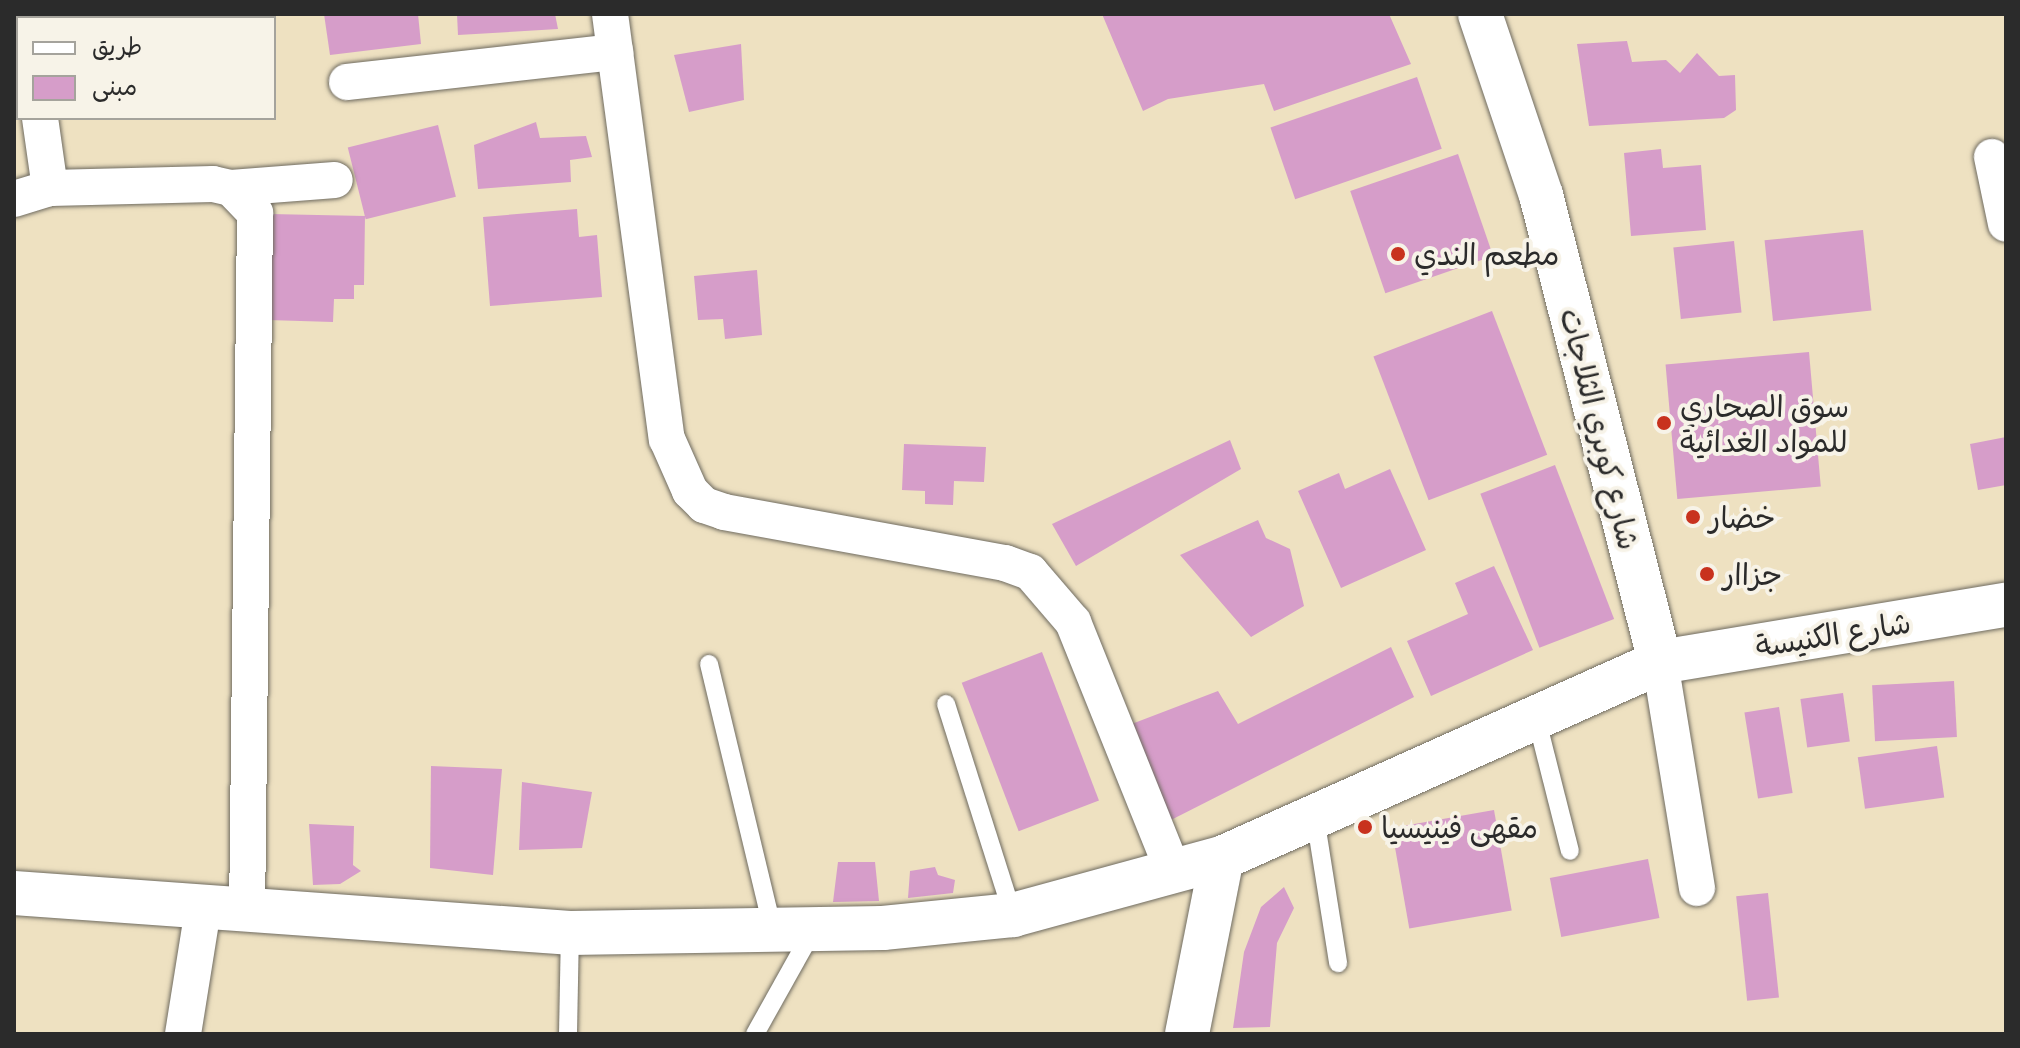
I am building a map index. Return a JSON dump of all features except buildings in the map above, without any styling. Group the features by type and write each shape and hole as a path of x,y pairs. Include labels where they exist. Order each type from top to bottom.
{"street":[{"path":"610,14 667,439 690,491 704,505 724,512 1030,572 1073,622 1174,873"},
{"name":"شارع كوبري الثلاجات","path":"1480,14 1541,195 1660,662"},
{"path":"347,82 615,52"},
{"path":"40,120 50,188"},
{"path":"1992,157 2006,224"},
{"path":"14,199 50,188 231,188 335,180"},
{"path":"231,188 255,213 257,230 247,913"},
{"name":"شارع الكنيسة","path":"14,893 247,913 570,933 953,924 1013,915 1222,858 1660,662 2006,605"},
{"path":"1660,662 1697,888"},
{"path":"1187,1034 1222,858"},
{"path":"183,1034 203,909"}],"lane":[{"path":"709,664 794,929 755,1034"},
{"path":"946,704 1013,915"},
{"path":"1536,717 1570,851"},
{"path":"1315,817 1338,963"},
{"path":"568,1034 570,933"}],"place":[{"name":"مطعم الندي","path":"1398,254"},
{"name":"سوق الصحاري للمواد الغدائية","path":"1664,423"},
{"name":"خضار","path":"1693,517"},
{"name":"جزاار","path":"1707,574"},
{"name":"مقهى فينيسيا","path":"1365,827"}]}
